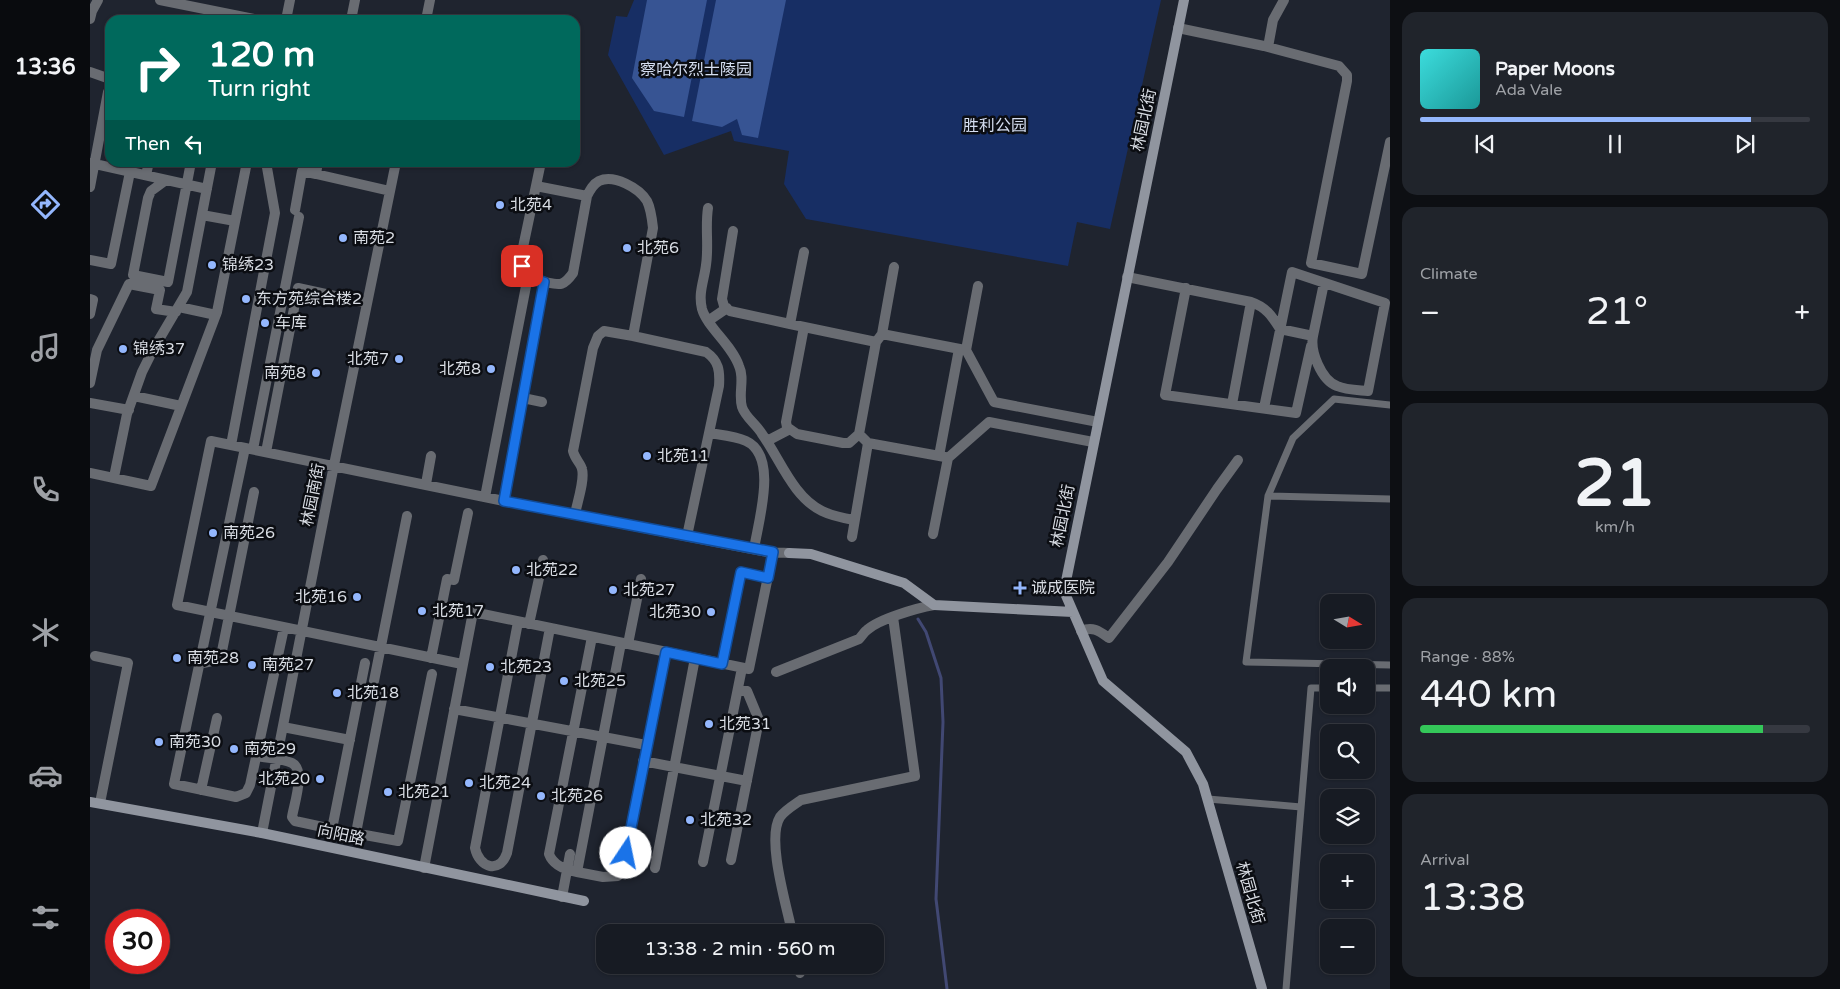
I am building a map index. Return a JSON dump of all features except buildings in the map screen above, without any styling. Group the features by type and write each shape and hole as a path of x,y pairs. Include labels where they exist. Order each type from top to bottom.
{"street":[{"path":"160,0 234,15"},
{"path":"287,15 290,0"},
{"path":"352,15 355,0"},
{"path":"427,15 430,0"},
{"name":"林园北街","path":"1184,0 1064,591 1104,681 1186,752 1203,784 1262,989"},
{"path":"1268,47 1273,20 1284,0"},
{"path":"90,19 94,5"},
{"path":"1178,28 1268,47 1339,66 1347,75 1311,263 1362,274 1390,142"},
{"path":"90,72 105,77"},
{"path":"90,187 92,163 105,105"},
{"path":"92,163 105,166"},
{"path":"109,167 207,189"},
{"path":"146,175 148,167"},
{"path":"166,180 151,191 148,198 132,275 168,282 190,167"},
{"path":"114,477 129,410 148,359 187,292 211,167"},
{"path":"90,472 152,486 216,314 246,167"},
{"path":"230,445 275,213 267,167"},
{"path":"316,174 317,167"},
{"name":"林园南街","path":"262,833 395,167"},
{"path":"540,167 522,252 522,266 524,274 544,282 560,285 567,282 573,273 587,196 591,187 599,181 610,180 629,184 641,192 647,202 650,208 653,228 632,336"},
{"path":"284,628 257,756 250,786 246,793 236,797 174,784 249,448 297,214 302,171 390,190"},
{"path":"90,260 111,264 130,172"},
{"path":"536,186 587,196"},
{"path":"708,208 706,219 708,239 706,266 700,293 702,311 727,343 739,365 743,378 741,399 743,409 767,441 800,494 822,511 854,520"},
{"path":"202,215 235,221"},
{"path":"733,231 722,299 730,311 804,327 962,349"},
{"path":"790,324 804,252"},
{"path":"804,327 786,422 787,427 797,434 849,443 859,434 894,266"},
{"path":"1264,408 1292,272 1385,303 1368,391 1338,387 1330,383 1315,357 1312,339"},
{"path":"485,497 528,276"},
{"path":"1127,277 1261,305 1268,311 1280,329 1312,339"},
{"path":"504,501 544,282"},
{"path":"1186,288 1165,395 1296,413 1324,283"},
{"path":"90,383 97,350 129,284 160,290 156,309 216,314"},
{"path":"933,534 962,349 978,286"},
{"path":"266,452 298,288 367,303"},
{"path":"90,299 93,300 90,314"},
{"path":"1232,404 1251,302"},
{"path":"708,321 727,308"},
{"path":"574,514 582,478 582,468 576,460 573,451 593,348 598,336 604,331 632,336 706,352 714,358 720,370 719,386 687,536"},
{"path":"962,349 994,402 1098,422"},
{"path":"134,396 181,406"},
{"path":"523,398 542,402"},
{"path":"90,403 129,410"},
{"path":"859,434 868,443 944,457 989,422 1093,442"},
{"path":"767,441 790,429"},
{"path":"709,433 746,441 758,449 764,465 765,480 754,549"},
{"path":"462,664 177,606 211,441 504,501 754,549 810,554 904,583 934,605"},
{"path":"852,537 868,443"},
{"path":"426,484 431,456"},
{"path":"1081,631 1087,628 1097,630 1109,638 1168,562 1238,460"},
{"path":"218,666 254,492"},
{"path":"431,658 447,579 454,580 468,514"},
{"path":"374,681 407,516"},
{"path":"424,868 473,612 749,669 773,552"},
{"path":"529,624 543,560"},
{"path":"722,664 741,572 768,578"},
{"path":"562,897 572,871 624,644 641,579"},
{"path":"776,672 859,639 867,630 893,617 919,608 934,605 1073,612"},
{"path":"790,924 776,855 774,834 779,818 801,800 914,776 893,617"},
{"path":"518,622 475,848 476,854 481,861 490,866 499,865 507,853 550,628"},
{"path":"592,637 550,854 554,862 572,871 603,877 618,876 622,871 666,652"},
{"path":"201,663 208,663 217,658 222,651"},
{"path":"95,656 128,663 95,803"},
{"path":"655,868 696,658"},
{"path":"332,829 365,663"},
{"path":"703,862 742,668"},
{"path":"257,756 293,763 298,769 300,777 292,817 295,821 398,842 432,674"},
{"path":"731,860 759,720 747,691 738,689"},
{"path":"356,834 383,694"},
{"path":"454,709 646,746"},
{"path":"201,790 217,718"},
{"path":"283,726 350,740"},
{"path":"643,761 747,781"},
{"name":"向阳路","path":"95,803 262,833 584,901"},
{"path":"570,854 572,871"},
{"path":"487,881 490,866"}],"lane":[{"path":"1390,405 1334,399 1293,438 1268,496 1246,662 1390,665"},
{"path":"1268,496 1390,499"},
{"path":"1286,989 1310,688 1320,688"},
{"path":"1375,688 1390,688"},
{"path":"1208,798 1301,807"}],"green space":[{"name":"胜利公园","path":"634,0 1161,0 1110,229 1077,222 1068,266 806,219 784,184 789,151 734,141 731,131 664,155 608,55 616,16 627,17"}],"shaded area":[{"path":"647,0 707,0 684,117 654,111 632,78"},
{"path":"716,0 786,0 758,138 742,135 737,119 722,127 692,121"}],"waterway":[{"path":"918,619 926,632 941,678 943,722 936,899 947,989"}],"place":[{"name":"北苑4","path":"500,205"},
{"name":"南苑2","path":"343,238"},
{"name":"北苑6","path":"627,248"},
{"name":"锦绣23","path":"212,265"},
{"name":"东方苑综合楼2","path":"246,299"},
{"name":"车库","path":"265,323"},
{"name":"锦绣37","path":"123,349"},
{"name":"北苑7","path":"399,359"},
{"name":"北苑8","path":"491,369"},
{"name":"南苑8","path":"316,373"},
{"name":"北苑11","path":"647,456"},
{"name":"南苑26","path":"213,533"},
{"name":"北苑22","path":"516,570"},
{"name":"诚成医院","path":"1020,588"},
{"name":"北苑27","path":"613,590"},
{"name":"北苑16","path":"357,597"},
{"name":"北苑17","path":"422,611"},
{"name":"北苑30","path":"711,612"},
{"name":"南苑28","path":"177,658"},
{"name":"南苑27","path":"252,665"},
{"name":"北苑23","path":"490,667"},
{"name":"北苑25","path":"564,681"},
{"name":"北苑18","path":"337,693"},
{"name":"北苑31","path":"709,724"},
{"name":"南苑30","path":"159,742"},
{"name":"南苑29","path":"234,749"},
{"name":"北苑20","path":"320,779"},
{"name":"北苑24","path":"469,783"},
{"name":"北苑21","path":"388,792"},
{"name":"北苑26","path":"541,796"},
{"name":"北苑32","path":"690,820"}],"route":[{"path":"522,266 524,274 532,279 544,282 504,501 773,552 768,578 741,572 722,664 666,652 626,853"}],"park label":[{"name":"察哈尔烈士陵园","path":"696,70"}]}
